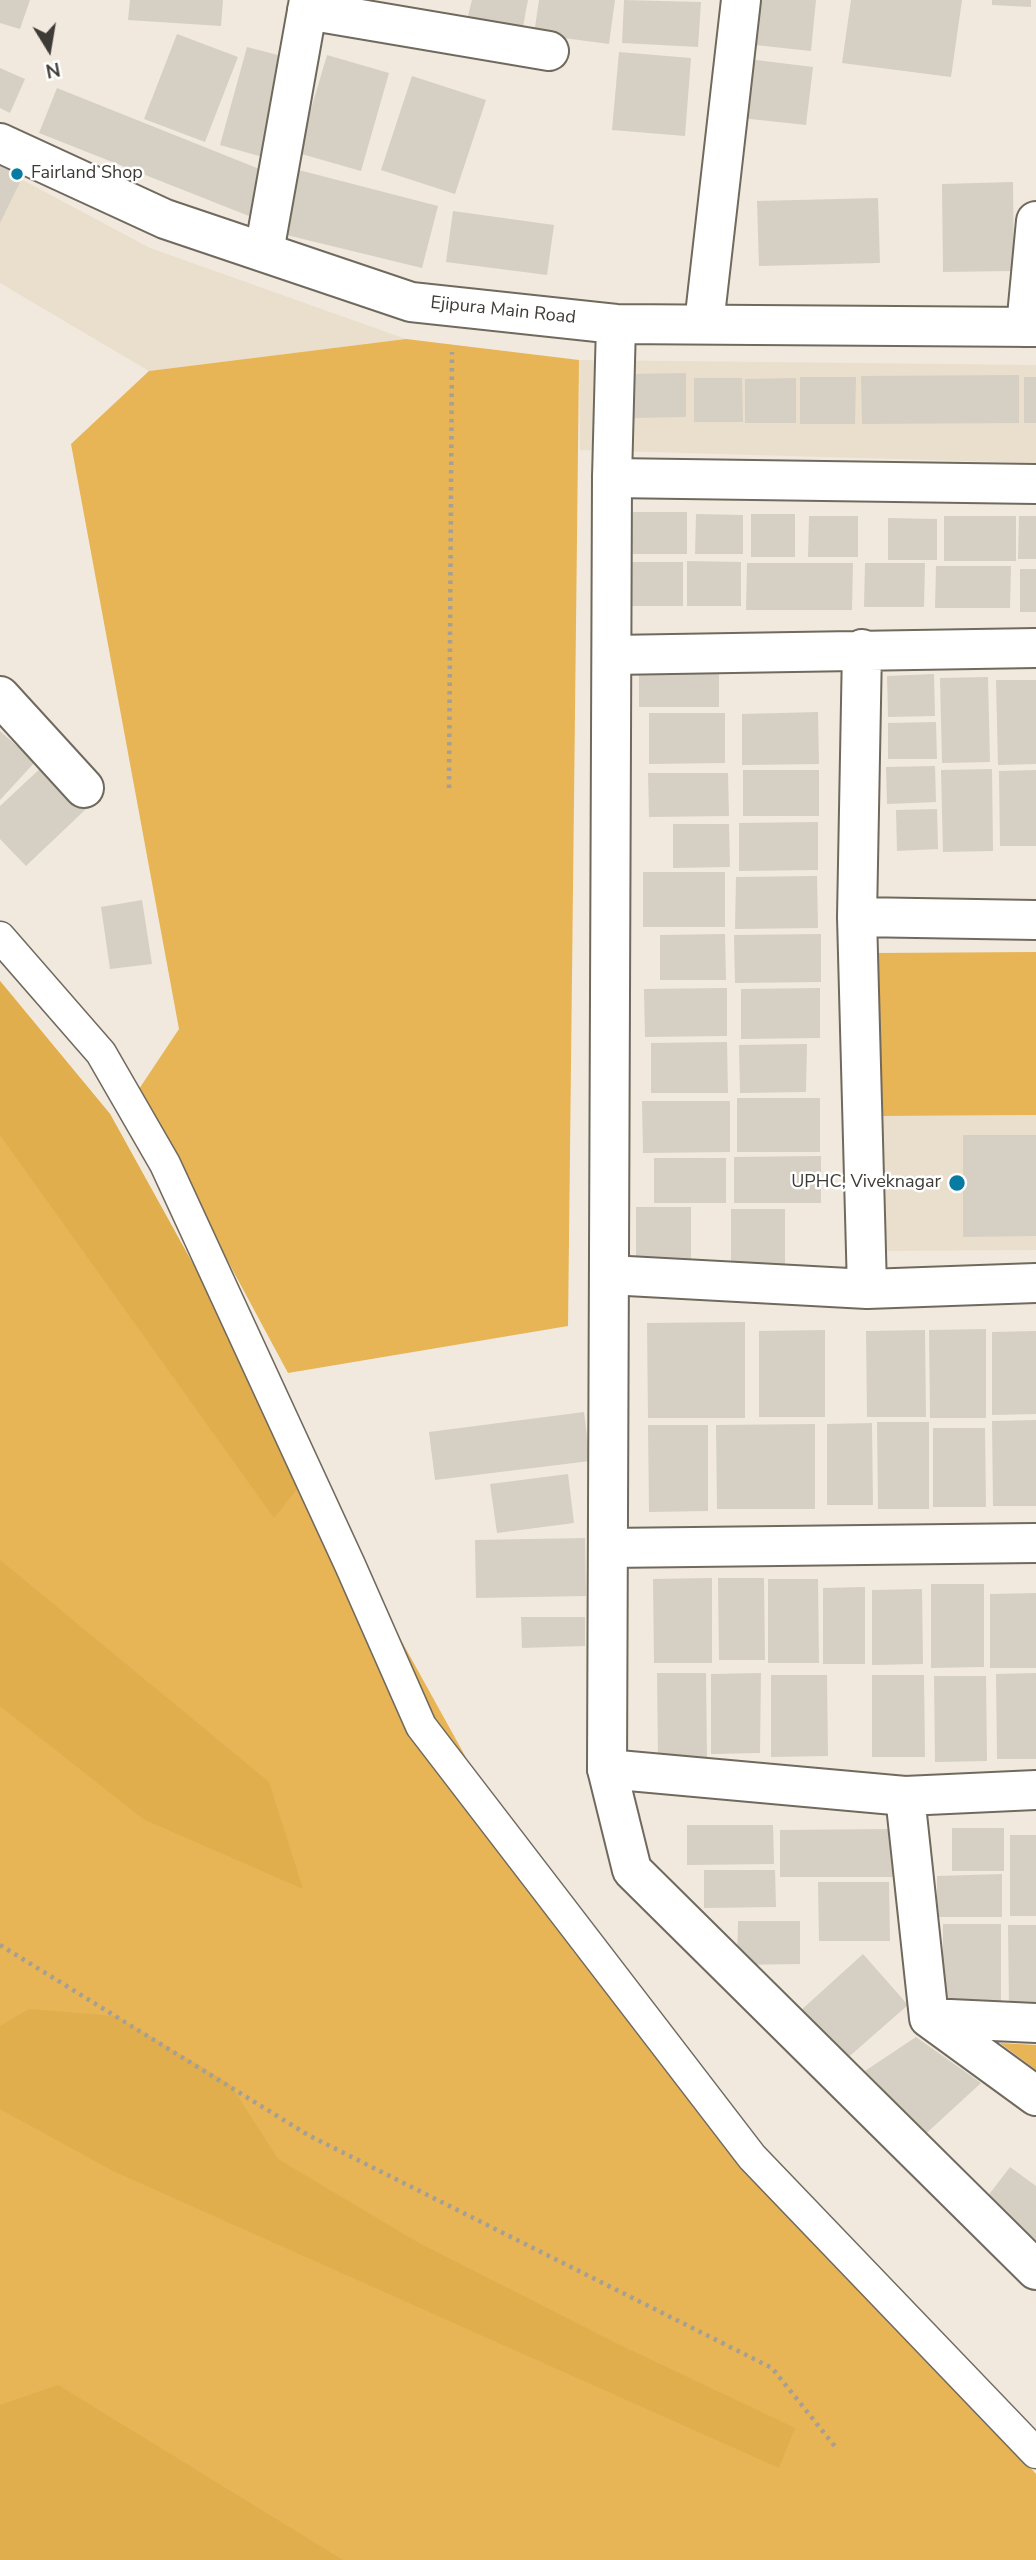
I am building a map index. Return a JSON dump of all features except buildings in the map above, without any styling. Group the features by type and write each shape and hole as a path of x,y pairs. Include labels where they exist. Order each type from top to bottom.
{"street":[{"path":"704,324 741,0"},
{"path":"264,252 308,5 550,51"},
{"name":"Ejipura Main Road","path":"0,143 165,219 411,302 616,324 1031,327"},
{"path":"1031,327 1036,221"},
{"path":"616,324 612,478 607,1769 632,1870 1036,2270"},
{"path":"612,478 1036,484"},
{"path":"612,655 1036,648"},
{"path":"862,649 857,916 867,1289"},
{"path":"0,696 84,788"},
{"path":"857,916 1036,920"},
{"path":"609,1275 867,1289 1036,1283"},
{"path":"608,1548 1036,1543"},
{"path":"607,1769 905,1796 1036,1790"},
{"path":"905,1796 929,2018 1036,2096"},
{"path":"929,2018 1036,2023"}],"lane":[{"path":"0,937 101,1053 165,1164 340,1542 421,1726 752,2157 1036,2453"}],"path":[{"path":"449,788 452,306"},
{"path":"0,1945 308,2135 772,2368 837,2449"}],"shaded area":[{"path":"0,168 150,248 406,339 149,371 0,283"},
{"path":"406,339 579,360 568,1326 288,1373 137,1092 179,1029 71,444 149,371"},
{"path":"579,360 1036,365 1036,463 580,450"},
{"path":"1036,952 1036,1115 877,1116 875,953"},
{"path":"0,981 110,1114 573,1951 1036,2474 1036,2560 0,2560"},
{"path":"0,981 110,1114 309,1474 274,1518 0,1135"},
{"name":"UPHC, Viveknagar","path":"1036,1115 1036,1250 877,1251 877,1116"},
{"path":"0,1560 269,1782 303,1889 143,1819 0,1706"},
{"path":"29,2009 116,2016 230,2084 278,2159 417,2242 618,2344 795,2428 779,2468 113,2171 0,2109 0,2026"},
{"path":"1000,2043 1036,2045 1036,2070"},
{"path":"58,2385 343,2560 0,2560 0,2405"}],"place":[{"name":"Fairland Shop","path":"17,174"},
{"name":"UPHC, Viveknagar","path":"957,1183"}]}
